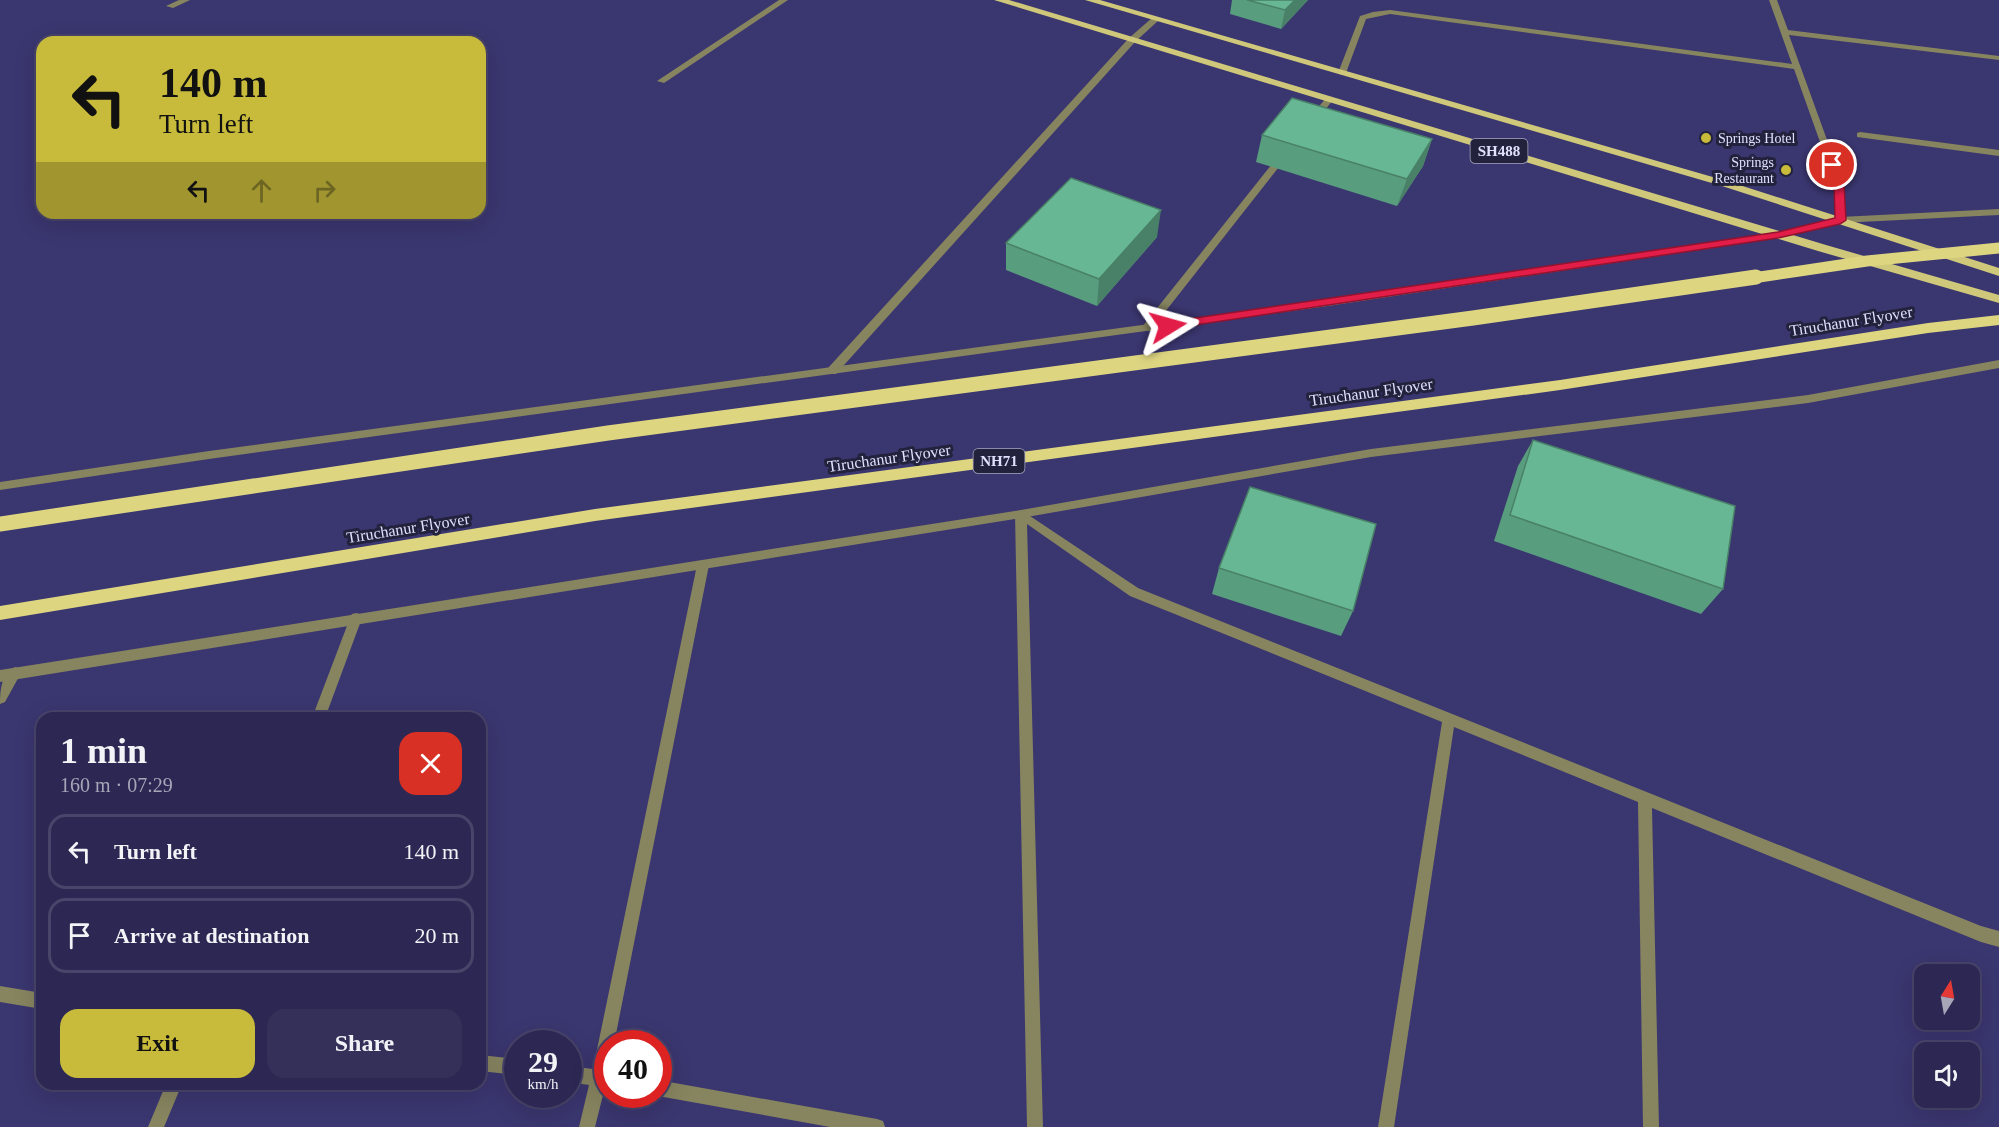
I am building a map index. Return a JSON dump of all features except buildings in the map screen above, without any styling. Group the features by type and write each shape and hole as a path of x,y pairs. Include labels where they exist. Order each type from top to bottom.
{"highway":[{"path":"0,524 608,433 1473,318 1866,261 1999,248"},
{"name":"Tiruchanur Flyover","path":"0,613 595,516 1548,387 1928,328 1999,321"}],"main road":[{"name":"SH488","path":"999,0 1778,235 1999,299"},
{"name":"SH488","path":"1090,0 1726,184 1999,272"}],"street":[{"path":"170,6 186,0"},
{"path":"661,81 784,0"},
{"path":"1773,0 1839,184 1840,220"},
{"path":"1342,73 1363,18 1390,12 1797,67"},
{"path":"832,371 1132,40 1155,20"},
{"path":"1784,32 1999,58"},
{"path":"1307,127 1329,100"},
{"path":"1860,135 1999,153"},
{"path":"1146,329 1292,145"},
{"path":"0,486 1146,329 1778,235 1840,220 1999,212"},
{"path":"0,676 1021,514 1371,453 1808,399 1999,364"},
{"path":"1021,514 1134,592 1981,934 1999,939"},
{"path":"1021,514 1035,1127"},
{"path":"612,1030 703,565"},
{"path":"320,712 356,618"},
{"path":"0,698 15,673"},
{"path":"1386,1127 1449,719"},
{"path":"1645,798 1651,1127"},
{"path":"0,994 36,1000"},
{"path":"486,1064 504,1066"},
{"path":"156,1127 171,1090"},
{"path":"672,1091 847,1124 877,1127"},
{"path":"587,1127 594,1106"}],"place":[{"name":"Springs Hotel","path":"1706,138"},
{"name":"Springs Restaurant","path":"1786,170"}],"route":[{"path":"1168,326 1778,235 1840,220 1839,184 1832,165"}]}
